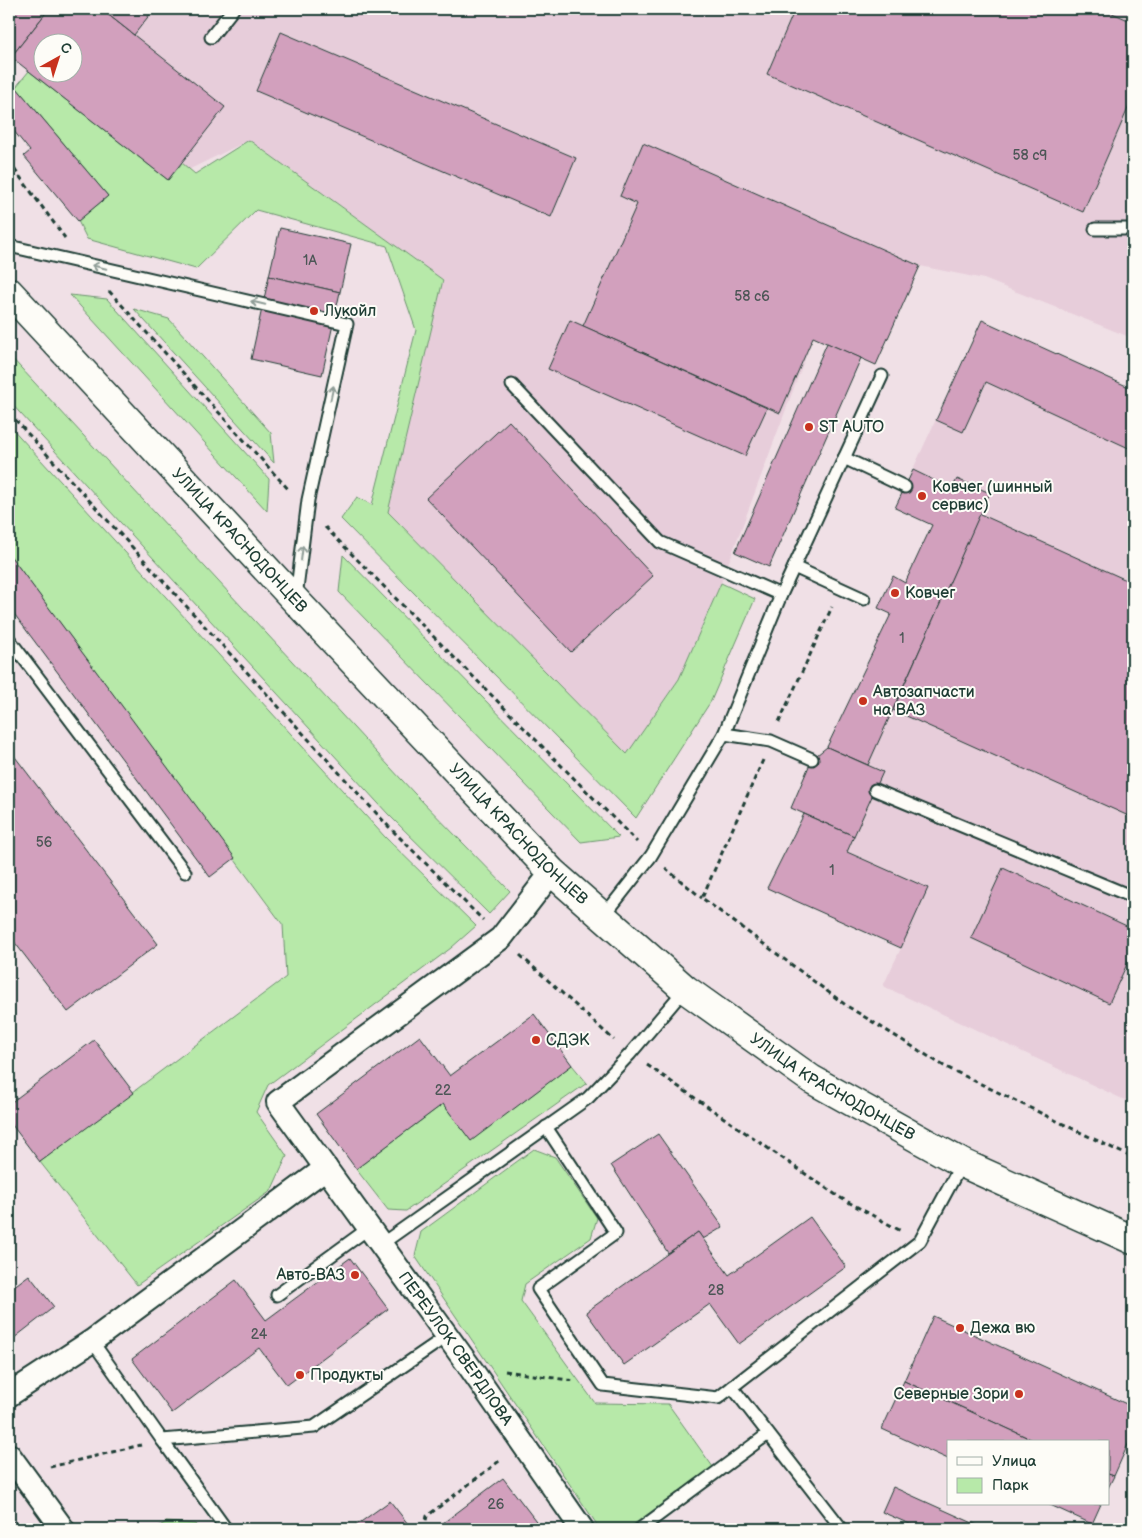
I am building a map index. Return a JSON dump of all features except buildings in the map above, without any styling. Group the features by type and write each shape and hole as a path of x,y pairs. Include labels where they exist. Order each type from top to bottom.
{"main road":[{"name":"УЛИЦА КРАСНОДОНЦЕВ","path":"9,292 296,601 552,872 685,989 811,1079 962,1163 1133,1240"}],"street":[{"path":"501,938 552,872"},
{"name":"ПЕРЕУЛОК СВЕРДЛОВА","path":"501,938 278,1102 469,1366 582,1529"},
{"path":"9,1396 92,1341 326,1168"},
{"path":"9,1455 63,1529"}],"lane":[{"path":"211,37 233,9"},
{"path":"1094,229 1133,229"},
{"path":"9,246 347,324 307,509 296,601"},
{"path":"603,917 651,856 724,734 781,595 882,376"},
{"path":"512,385 660,542 781,595"},
{"path":"844,458 905,487"},
{"path":"794,567 864,599"},
{"path":"9,639 185,872"},
{"path":"724,734 771,741 812,759"},
{"path":"875,790 1133,897"},
{"path":"277,1295 374,1236 546,1127 588,1098 630,1054 685,989"},
{"path":"546,1127 616,1233 538,1289 603,1385 718,1398 920,1241 962,1163"},
{"path":"162,1440 314,1427 447,1336"},
{"path":"92,1341 226,1529"},
{"path":"732,1387 842,1529"},
{"path":"640,1529 768,1434"}],"path":[{"path":"9,162 84,264 307,509 651,856 702,898 847,1006 944,1066 1133,1158"},
{"path":"9,413 390,827 501,938 630,1054 839,1197 920,1241"},
{"path":"702,898 840,588"},
{"path":"469,1366 603,1385"},
{"path":"23,1474 162,1440"},
{"path":"424,1529 427,1516 522,1443"}],"shaded area":[{"path":"9,9 643,9 650,12 652,9 795,9 767,74 1083,212 1133,97 1133,368 1130,367 1127,336 984,279 920,266 876,365 813,337 721,583 679,679 627,755 388,512 443,280 249,140 168,180 43,82 82,82 82,32 32,32 32,73 11,57 9,46","holes":["281,32 576,158 551,217 256,91"]},
{"path":"1103,9 1133,9 1133,22"},
{"path":"982,320 1133,389 1133,1104 883,986 901,948 767,888 804,814 791,808 812,759 827,747 891,614 878,608 893,576 905,582 932,525 895,508"}],"green space":[{"path":"29,71 32,73 32,82 43,82 168,180 182,163 195,174 249,140 443,280 388,512 627,754 679,679 721,583 755,599 711,701 636,818 341,519 357,497 372,505 416,330 387,246 256,210 196,269 87,239 78,221 108,196 16,87"},
{"path":"70,295 107,299 269,479 267,511"},
{"path":"134,309 169,319 271,433 274,463"},
{"path":"9,355 414,793 510,891 489,914 388,814 9,401"},
{"path":"9,425 385,837 476,926 451,948 268,1085 256,1112 287,1156 271,1191 137,1285 40,1162 286,977 283,925 9,554"},
{"path":"343,555 619,837 581,842 339,592"},
{"path":"572,1065 587,1083 406,1211 388,1210 356,1169 443,1104 471,1140"},
{"path":"534,1149 555,1157 597,1218 591,1238 525,1284 521,1301 595,1403 668,1404 713,1467 627,1529 600,1529 415,1256 421,1232"},
{"path":"166,1522 195,1524 199,1529 155,1529"}],"place":[{"name":"Лукойл","path":"314,311"},
{"name":"ST AUTO","path":"809,427"},
{"name":"Ковчег (шинный сервис)","path":"922,496"},
{"name":"Ковчег","path":"895,593"},
{"name":"Автозапчасти на ВАЗ","path":"863,701"},
{"name":"СДЭК","path":"536,1040"},
{"name":"Авто-ВАЗ","path":"355,1275"},
{"name":"Дежа вю","path":"960,1328"},
{"name":"Продукты","path":"300,1375"},
{"name":"Северные Зори","path":"1019,1394"}]}
